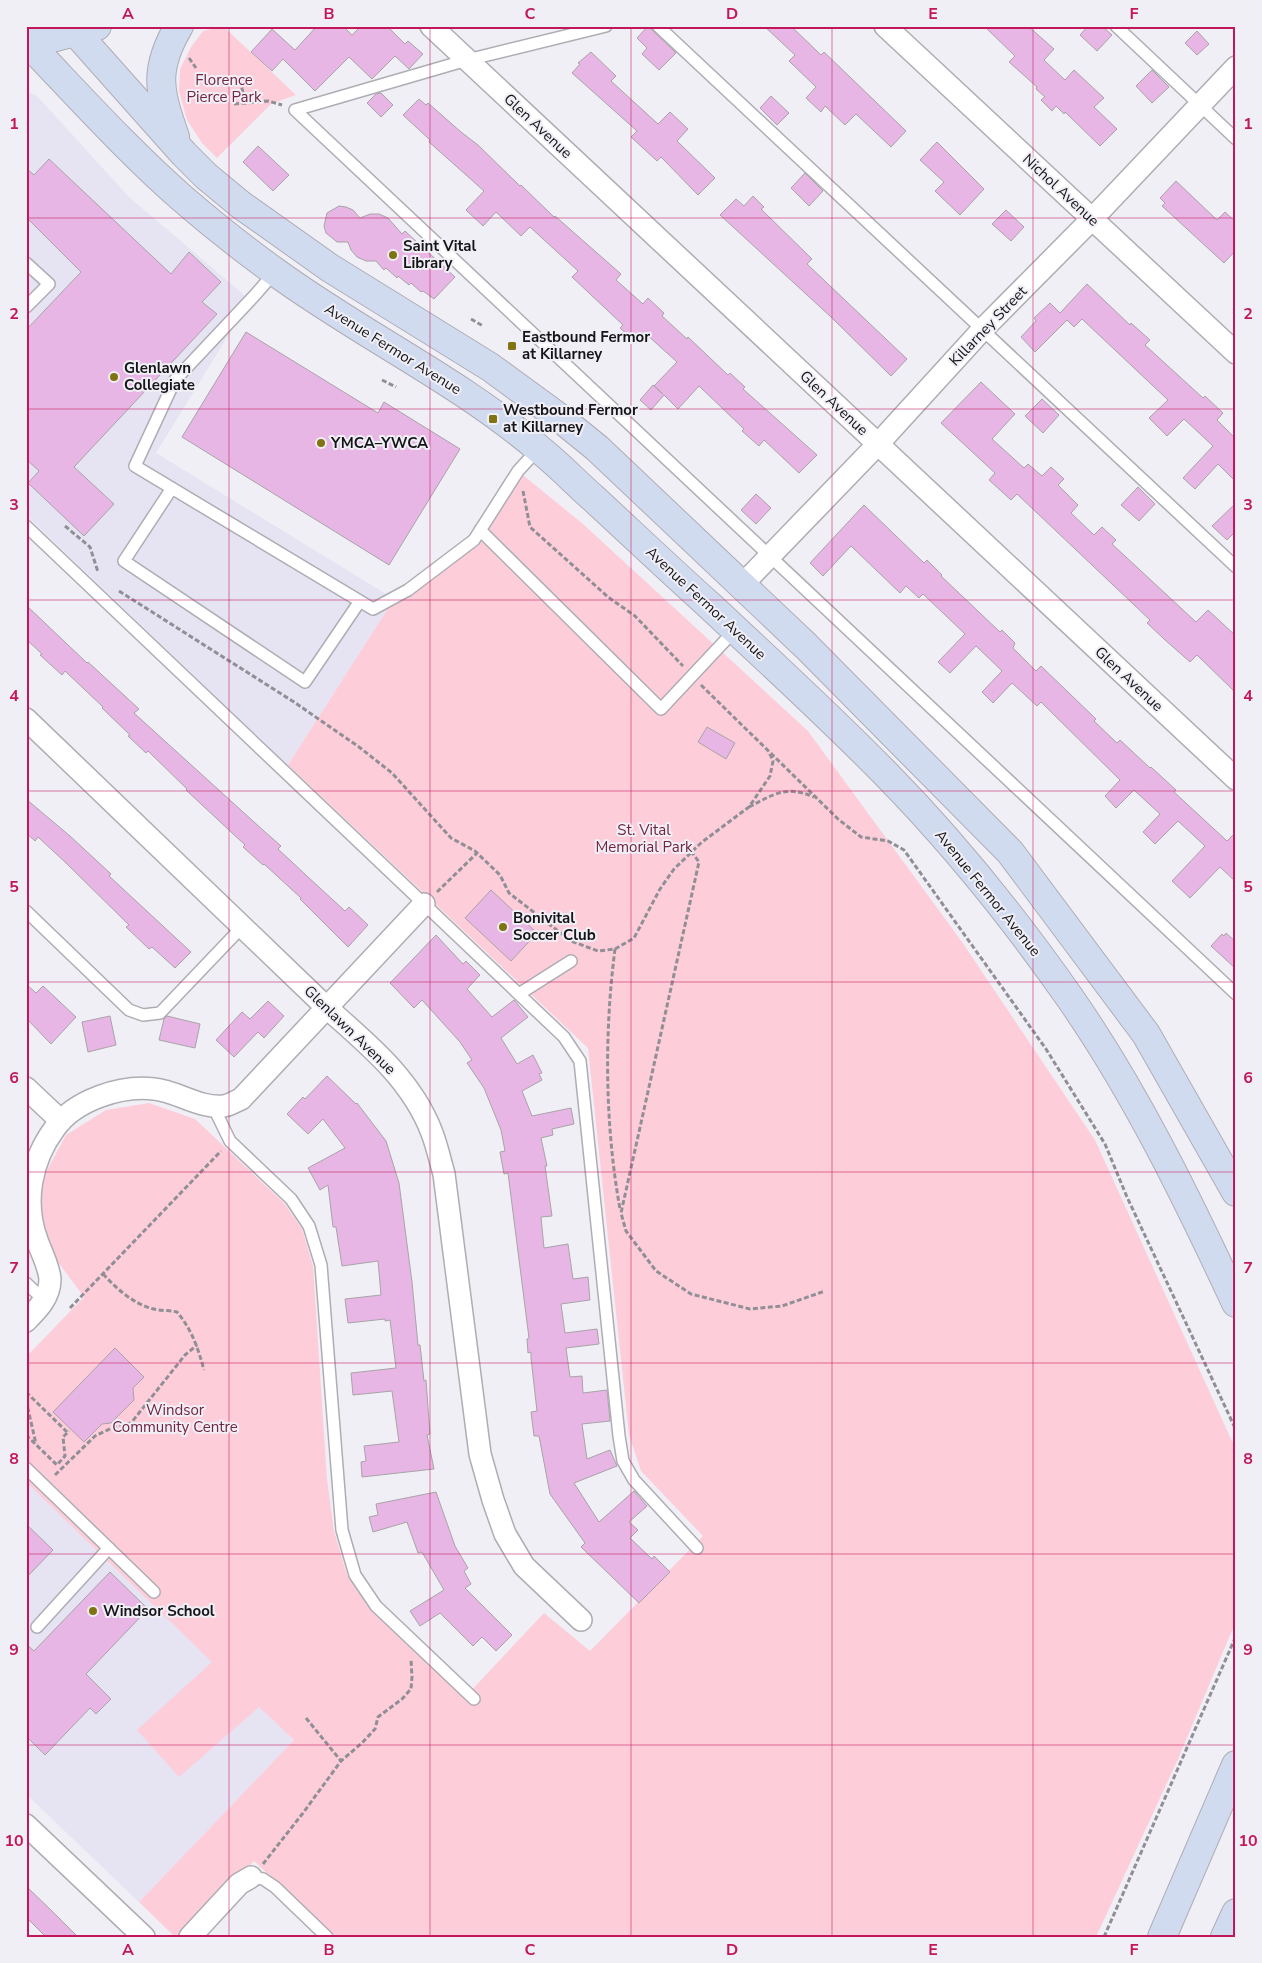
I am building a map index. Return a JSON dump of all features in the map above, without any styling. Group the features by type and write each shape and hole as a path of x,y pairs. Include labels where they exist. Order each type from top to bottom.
{"main road":[{"path":"179,26 164,56 161,72 161,90 176,139 184,154"},
{"path":"27,43 81,28 184,154 206,176 241,204 330,268 490,367 560,418 597,448 813,653 1010,852 1146,1034 1235,1190"},
{"name":"Avenue Fermor Avenue","path":"27,43 180,196 226,235 275,272 349,322 469,397 539,448 736,630 884,772 933,824 981,880 1073,1002 1149,1127 1186,1198 1236,1302"},
{"path":"1073,1002 1085,1013 1092,1016 1108,1011 1116,996"},
{"path":"1162,1937 1236,1764"},
{"path":"1225,1937 1236,1913"}],"street":[{"name":"Glen Avenue","path":"431,26 1236,779"},
{"name":"Nichol Avenue","path":"885,26 1236,353"},
{"name":"Killarney Street","path":"741,586 878,444 982,330 1236,67"},
{"name":"Glenlawn Avenue","path":"26,719 327,1008 375,1050 408,1088 432,1133 444,1174 480,1454 493,1500 505,1534 524,1566 581,1620"},
{"path":"26,1321 45,1301 50,1280 31,1219 31,1183 36,1163 44,1145 61,1121 86,1103 137,1088 155,1089 213,1106 226,1106 241,1099 424,904"},
{"path":"26,1088 61,1121"},
{"path":"26,1825 144,1937"},
{"path":"190,1937 239,1884 251,1877"}],"lane":[{"path":"295,110 467,60 606,26"},
{"path":"658,26 1236,567"},
{"path":"1116,26 1236,139"},
{"path":"295,110 1236,994"},
{"path":"26,263 49,284 26,307"},
{"path":"275,272 256,295 175,380 135,466 373,609 408,590 474,540 518,471 539,448"},
{"path":"172,488 124,561 306,682 360,601"},
{"path":"26,526 564,1037 580,1061 623,1461 634,1480 697,1548"},
{"path":"480,530 661,708 736,630"},
{"path":"26,911 129,1010 143,1015 160,1013 243,926"},
{"path":"519,994 571,961"},
{"path":"213,1106 230,1141 291,1199 309,1226 321,1265 342,1530 355,1575 376,1606 474,1699"},
{"path":"26,1283 45,1301"},
{"path":"26,1468 154,1592"},
{"path":"37,1627 109,1548"},
{"path":"251,1877 263,1879 275,1887 327,1937"}],"path":[{"path":"185,53 196,68"},
{"path":"233,76 241,84 245,102"},
{"path":"234,104 268,100 295,110"},
{"path":"470,318 483,326"},
{"path":"382,380 396,387"},
{"path":"518,471 530,527 608,597 635,616 692,676 838,818 861,837 888,841 904,850 1046,1049 1105,1144 1127,1197 1236,1430"},
{"path":"65,526 90,547 98,573"},
{"path":"111,586 294,702 359,747 392,773 451,838 477,854 500,876 509,893 571,941 598,951 615,949 634,938 660,889 691,851 749,807 778,792 803,792 817,798"},
{"path":"749,807 770,776 773,760 767,750"},
{"path":"621,1212 699,862 691,851"},
{"path":"424,904 477,854"},
{"path":"615,949 610,991 608,1069 612,1166 626,1230 656,1271 691,1294 750,1309 782,1306 825,1291"},
{"path":"70,1308 230,1141"},
{"path":"103,1274 117,1289 134,1301 152,1309 177,1312 185,1321 197,1345 204,1370"},
{"path":"45,1486 95,1436 116,1426 131,1423 185,1355 197,1345"},
{"path":"26,1392 68,1432 63,1437 65,1456 57,1465 26,1435"},
{"path":"26,1400 36,1444"},
{"path":"1104,1937 1236,1636"},
{"path":"251,1877 303,1813 341,1761 375,1729 378,1717 402,1699 411,1689 412,1677 408,1637"},
{"path":"306,1718 341,1761"}],"shaded area":[{"name":"Glenlawn Collegiate","path":"26,92 36,95 129,197 250,300 156,453 394,599 288,765 26,515"},
{"name":"Windsor School","path":"26,1482 294,1740 139,1902 26,1794"}],"green space":[{"name":"Florence Pierce Park","path":"223,26 296,95 271,104 217,158 202,143 187,120 179,91 180,69 191,47 203,31"},
{"path":"518,471 583,524 808,731 962,942 1095,1140 1236,1450 1236,1621 1178,1759 1096,1937 335,1937 254,1861 181,1937 175,1937 139,1902 294,1740 259,1707 179,1777 137,1730 212,1662 26,1482 26,1357 84,1297 52,1254 38,1203 46,1172 66,1135 106,1110 149,1103 195,1119 284,1203 302,1229 313,1266 327,1479 334,1531 347,1575 370,1609 465,1697 544,1613 590,1651 703,1536 641,1471 629,1435 588,1048 288,765 394,599 474,540"}],"building":[{"path":"317,26 343,26 352,35 361,26 387,26 405,44 408,41 423,54 409,69 395,56 372,79 349,57 315,91 283,59 272,71 251,52 272,29 295,50"},
{"path":"648,26 676,53 659,70 642,54 647,48 637,38"},
{"path":"764,26 791,26 821,55 824,52 906,131 891,147 856,114 845,125 825,106 821,112 806,98 816,87 789,61 795,55"},
{"path":"984,26 1028,26 1054,49 1044,60 1065,80 1074,70 1104,98 1094,107 1117,129 1100,146 1065,112 1064,114 1056,106 1052,111 1041,100 1045,97 1036,89 1037,87 1009,62 1015,56"},
{"path":"1088,26 1102,26 1112,35 1097,51 1080,35"},
{"path":"1197,31 1209,44 1197,55 1185,43"},
{"path":"591,52 616,76 611,81 658,124 670,112 688,129 677,141 715,178 698,195 661,157 657,161 631,137 637,131 572,73 580,64 578,63"},
{"path":"1152,70 1169,87 1152,103 1136,86"},
{"path":"381,93 393,105 381,117 367,103 376,94"},
{"path":"771,96 789,113 777,125 760,108"},
{"path":"419,99 426,105 428,103 478,145 554,217 621,274 616,280 643,304 648,298 664,313 662,316 687,339 688,337 728,375 730,373 745,387 743,389 817,455 799,473 764,440 759,446 699,386 678,409 664,395 651,410 640,400 677,362 646,334 637,343 620,328 623,325 572,277 578,271 530,227 521,236 496,212 483,226 466,210 484,191 429,142 430,140 403,115"},
{"path":"937,142 984,189 960,215 935,191 944,182 920,160"},
{"path":"258,146 289,175 273,191 243,162"},
{"path":"49,159 171,274 189,252 221,282 202,302 217,314 74,467 114,504 84,536 28,483 39,471 26,459 26,330 81,272 26,217 26,168 34,175"},
{"path":"805,173 823,191 809,206 791,188"},
{"path":"1176,181 1217,220 1225,212 1236,222 1236,250 1224,263 1162,206 1165,203 1160,198"},
{"path":"753,196 764,207 761,209 812,259 807,264 907,359 891,376 831,317 720,215 736,199 744,206"},
{"name":"Saint Vital Library","path":"339,206 353,210 360,218 370,214 379,214 388,218 402,234 405,231 455,277 434,299 423,291 421,292 411,283 409,285 398,276 397,278 386,268 384,270 376,261 366,261 357,257 351,250 348,242 337,242 326,233 324,226 327,213"},
{"path":"1006,210 1024,227 1011,241 992,224"},
{"path":"1087,284 1130,325 1131,323 1150,340 1145,345 1203,398 1205,396 1223,413 1217,420 1236,439 1236,482 1218,464 1195,489 1183,478 1213,446 1184,419 1167,436 1149,418 1168,400 1082,319 1074,327 1067,320 1035,352 1021,337 1036,321 1034,318 1050,303 1060,313"},
{"name":"YMCA–YWCA","path":"246,332 378,413 384,402 460,449 389,565 182,437"},
{"path":"981,382 1015,414 992,439 1024,468 1028,464 1042,476 1051,467 1064,479 1058,485 1078,505 1071,513 1094,535 1102,527 1116,540 1112,544 1196,622 1208,610 1236,636 1236,693 1197,655 1190,662 1164,639 1147,623 1150,620 1017,494 1011,500 989,480 995,473 941,423"},
{"path":"1042,399 1059,415 1043,433 1025,416"},
{"path":"1138,487 1155,504 1139,521 1121,505"},
{"path":"756,494 771,508 756,524 741,510"},
{"path":"1236,503 1236,531 1227,540 1212,526"},
{"path":"864,505 924,563 927,560 941,576 1000,632 1002,630 1015,643 1013,648 1036,671 1041,666 1096,719 1094,721 1117,743 1120,740 1151,767 1176,790 1174,792 1227,841 1236,832 1236,882 1220,867 1190,898 1172,881 1205,846 1178,821 1155,844 1143,832 1160,814 1134,790 1116,808 1105,796 1120,780 1041,702 1037,706 1012,683 993,703 982,692 1002,671 976,646 950,673 938,662 965,634 923,594 919,598 906,586 900,593 851,546 823,576 810,563"},
{"path":"26,605 139,709 134,713 281,846 278,849 345,911 349,907 368,925 348,947 301,898 243,847 245,845 186,790 148,751 146,753 128,736 130,735 103,707 65,671 62,675 40,655 42,654 26,639"},
{"path":"707,727 735,743 726,759 698,742"},
{"path":"26,799 111,874 109,876 191,952 175,968 152,947 149,949 126,927 129,925 38,837 35,841 26,833"},
{"name":"Bonivital Soccer Club","path":"491,890 537,933 511,961 465,918"},
{"path":"1226,933 1236,942 1236,969 1211,946 1222,934 1224,936"},
{"path":"436,935 463,964 466,961 480,975 467,989 492,1017 514,1000 528,1017 501,1038 517,1064 533,1055 542,1073 539,1074 542,1080 522,1091 532,1116 571,1108 574,1124 552,1129 553,1135 541,1138 547,1166 545,1166 552,1216 541,1217 544,1248 568,1244 573,1279 588,1277 590,1300 561,1304 565,1333 597,1329 599,1344 566,1348 570,1377 582,1376 583,1393 607,1390 610,1421 582,1424 587,1459 610,1450 617,1466 574,1483 599,1522 634,1491 647,1506 629,1522 638,1530 630,1538 652,1559 654,1556 670,1572 639,1603 581,1547 585,1543 550,1494 539,1436 534,1436 531,1412 537,1411 531,1352 528,1353 527,1339 529,1338 508,1173 504,1174 500,1152 505,1151 501,1130 484,1088 467,1063 472,1060 460,1042 422,1000 414,1008 390,983"},
{"path":"26,984 36,993 43,986 76,1017 51,1044 26,1018"},
{"path":"268,1001 284,1016 264,1038 258,1032 234,1057 216,1040 242,1012 250,1019"},
{"path":"110,1016 116,1045 88,1052 82,1022"},
{"path":"167,1016 200,1024 195,1048 159,1040 164,1019"},
{"path":"327,1076 357,1103 386,1141 399,1183 418,1345 420,1345 424,1381 426,1380 430,1434 427,1435 434,1469 362,1477 361,1462 366,1461 364,1446 399,1442 392,1391 353,1395 351,1373 396,1368 390,1320 348,1323 345,1299 381,1295 378,1261 342,1266 336,1227 333,1227 328,1185 320,1190 308,1168 345,1148 323,1119 308,1134 287,1114 303,1097 305,1099"},
{"path":"115,1348 144,1377 133,1388 134,1400 111,1423 102,1424 84,1442 53,1412"},
{"path":"436,1492 455,1546 468,1568 464,1571 471,1584 465,1588 512,1635 496,1651 482,1637 473,1646 440,1613 420,1626 410,1611 444,1590 422,1552 418,1553 407,1522 373,1532 369,1517 378,1515 376,1504"},
{"path":"26,1524 53,1550 26,1578"},
{"path":"110,1572 148,1609 86,1674 111,1699 96,1714 90,1708 45,1755 26,1736 26,1644 34,1651"},
{"path":"26,1886 78,1937 46,1937 26,1917"}],"place":[{"name":"Saint Vital Library","path":"393,255"},
{"name":"Eastbound Fermor at Killarney","path":"512,346"},
{"name":"Glenlawn Collegiate","path":"114,377"},
{"name":"Westbound Fermor at Killarney","path":"493,419"},
{"name":"YMCA–YWCA","path":"321,443"},
{"name":"Bonivital Soccer Club","path":"503,927"},
{"name":"Windsor School","path":"93,1611"}],"park label":[{"name":"St. Vital Memorial Park","path":"644,838"},
{"name":"Windsor Community Centre","path":"175,1418"}]}
